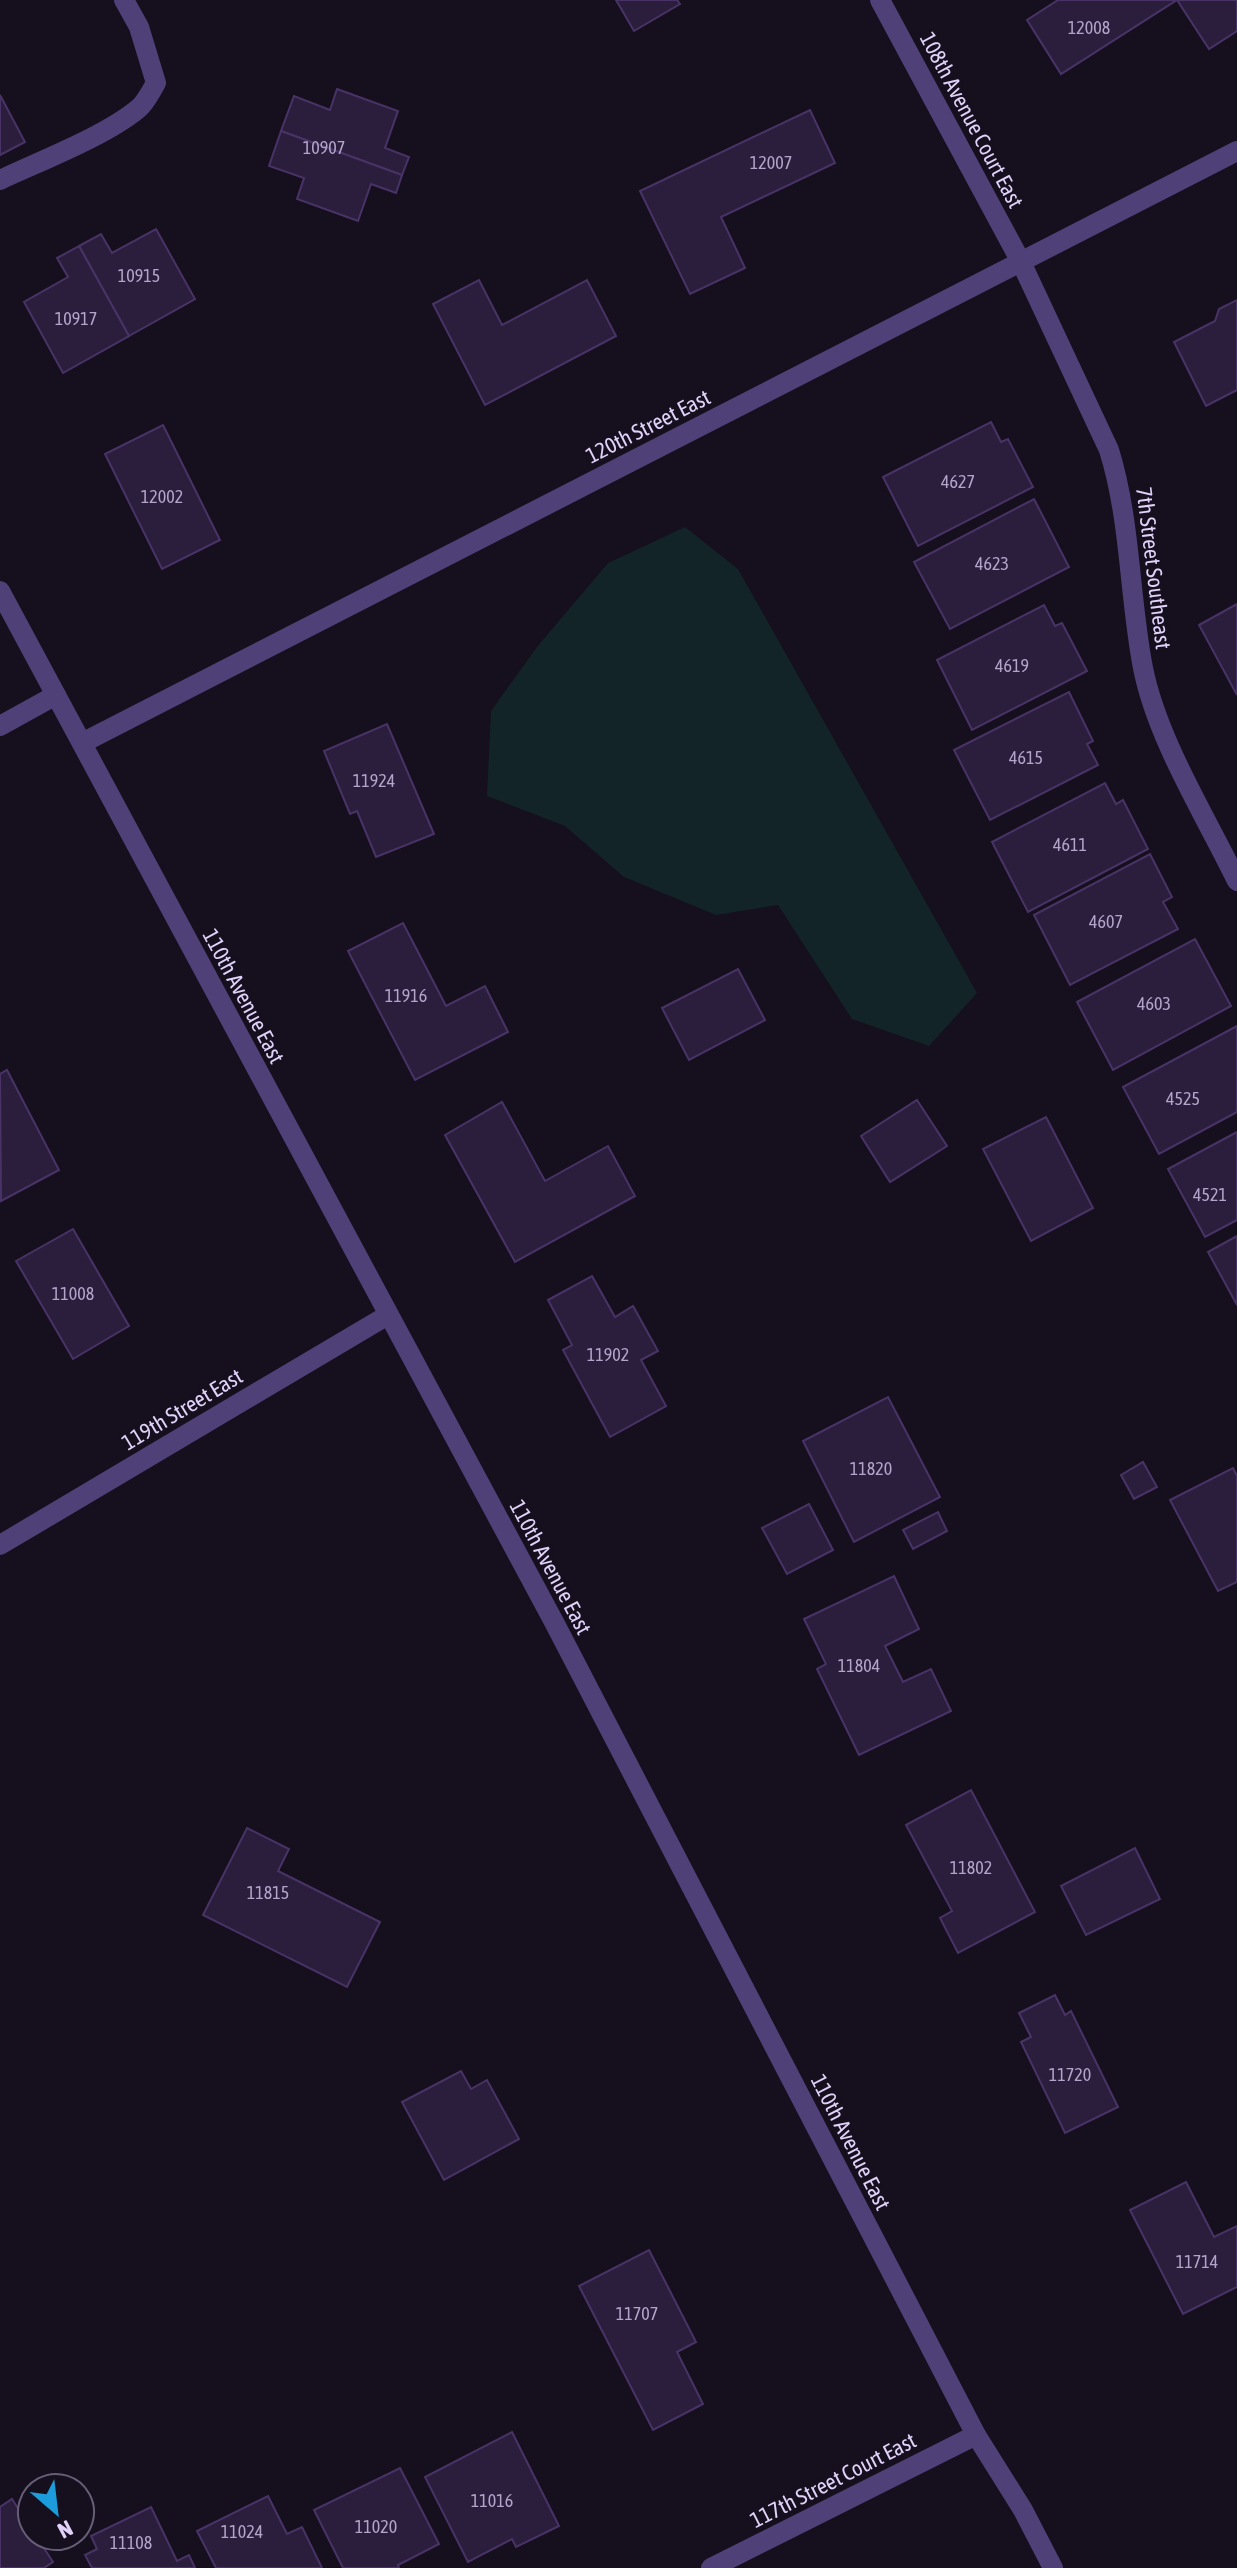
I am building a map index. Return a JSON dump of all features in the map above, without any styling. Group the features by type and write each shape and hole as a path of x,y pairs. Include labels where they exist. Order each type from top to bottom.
{"street":[{"path":"0,180 124,119 142,106 156,83 139,27 124,0"},
{"name":"108th Avenue Court East","path":"880,0 1021,262"},
{"name":"120th Street East","path":"82,743 1237,151"},
{"name":"7th Street Southeast","path":"1021,262 1109,450 1119,482 1143,669 1161,727 1237,881"},
{"name":"110th Avenue East","path":"0,591 547,1610 976,2435 1023,2510 1053,2568"},
{"path":"0,726 56,695"},
{"name":"119th Street East","path":"0,1545 388,1315"},
{"name":"117th Street Court East","path":"711,2568 976,2435"}],"shaded area":[{"path":"685,527 738,569 977,993 929,1046 852,1019 778,905 716,915 624,877 565,826 487,796 491,711 537,647 608,563"}],"building":[{"path":"616,0 677,0 680,4 634,31"},
{"path":"1058,0 1177,0 1061,74 1027,20"},
{"path":"1177,0 1237,0 1237,31 1209,49"},
{"path":"337,89 398,111 385,148 409,157 402,175 281,131 294,96 330,110"},
{"path":"0,95 25,142 0,155"},
{"path":"810,110 835,163 721,217 745,268 690,294 640,191"},
{"path":"281,131 402,175 396,193 371,184 358,221 297,199 304,178 269,166"},
{"path":"156,229 195,299 129,336 79,246 101,234 112,253"},
{"path":"79,246 129,336 63,373 24,302 68,277 57,258"},
{"path":"479,280 502,325 587,280 616,336 485,405 433,304"},
{"path":"1237,300 1237,390 1206,406 1174,342 1215,321 1219,309"},
{"path":"991,422 1001,442 1008,439 1033,487 918,546 883,477"},
{"path":"163,425 220,540 162,569 105,454"},
{"path":"1034,499 1069,567 950,629 914,562"},
{"path":"1237,604 1237,695 1199,625"},
{"path":"1044,605 1055,626 1062,623 1087,671 972,730 937,660"},
{"path":"1069,692 1093,741 1087,744 1098,765 990,820 954,750"},
{"path":"387,724 434,834 376,857 357,811 350,814 324,751"},
{"path":"1105,783 1116,804 1123,800 1148,849 1028,912 992,842"},
{"path":"1150,854 1172,897 1163,902 1178,929 1070,985 1034,915"},
{"path":"403,923 446,1006 485,986 508,1032 415,1080 348,951"},
{"path":"1195,939 1231,1006 1113,1070 1077,1002"},
{"path":"738,969 765,1020 689,1060 662,1008"},
{"path":"1237,1026 1237,1112 1159,1154 1123,1087"},
{"path":"7,1070 59,1170 1,1201 0,1074"},
{"path":"917,1100 947,1146 890,1182 861,1136"},
{"path":"502,1102 545,1181 608,1146 635,1196 515,1262 445,1135"},
{"path":"1046,1117 1093,1208 1031,1241 983,1149"},
{"path":"1237,1132 1237,1220 1205,1237 1168,1169"},
{"path":"73,1229 129,1326 73,1359 16,1261"},
{"path":"1237,1236 1237,1305 1208,1252"},
{"path":"592,1276 615,1317 633,1306 658,1351 641,1360 666,1406 610,1437 563,1350 572,1345 548,1300"},
{"path":"888,1397 940,1497 854,1542 803,1441"},
{"path":"1143,1462 1157,1487 1134,1499 1121,1475"},
{"path":"1233,1468 1237,1476 1237,1582 1218,1591 1170,1500"},
{"path":"809,1504 833,1550 787,1574 762,1528"},
{"path":"938,1512 947,1531 913,1549 903,1530"},
{"path":"894,1576 919,1629 885,1646 903,1682 931,1669 951,1711 859,1755 817,1669 826,1664 804,1619"},
{"path":"971,1790 1035,1912 958,1953 940,1918 952,1911 906,1825"},
{"path":"247,1828 289,1849 278,1871 380,1922 347,1987 203,1915"},
{"path":"1135,1848 1160,1899 1086,1935 1061,1886"},
{"path":"1055,1995 1065,2015 1071,2011 1118,2107 1065,2133 1021,2042 1031,2037 1019,2013"},
{"path":"461,2071 471,2089 487,2080 519,2139 444,2180 402,2102"},
{"path":"1186,2182 1214,2237 1237,2226 1237,2287 1183,2314 1130,2210"},
{"path":"649,2250 696,2342 677,2352 703,2404 653,2430 579,2286"},
{"path":"512,2432 559,2526 516,2547 512,2539 468,2562 425,2477"},
{"path":"400,2468 439,2544 398,2565 399,2568 343,2568 314,2510"},
{"path":"268,2496 287,2534 302,2527 322,2568 216,2568 197,2531"},
{"path":"12,2499 16,2505 16,2552 46,2552 53,2562 44,2568 0,2568 0,2507"},
{"path":"151,2507 177,2561 189,2555 195,2568 92,2568 85,2555 96,2552 96,2534"}]}
